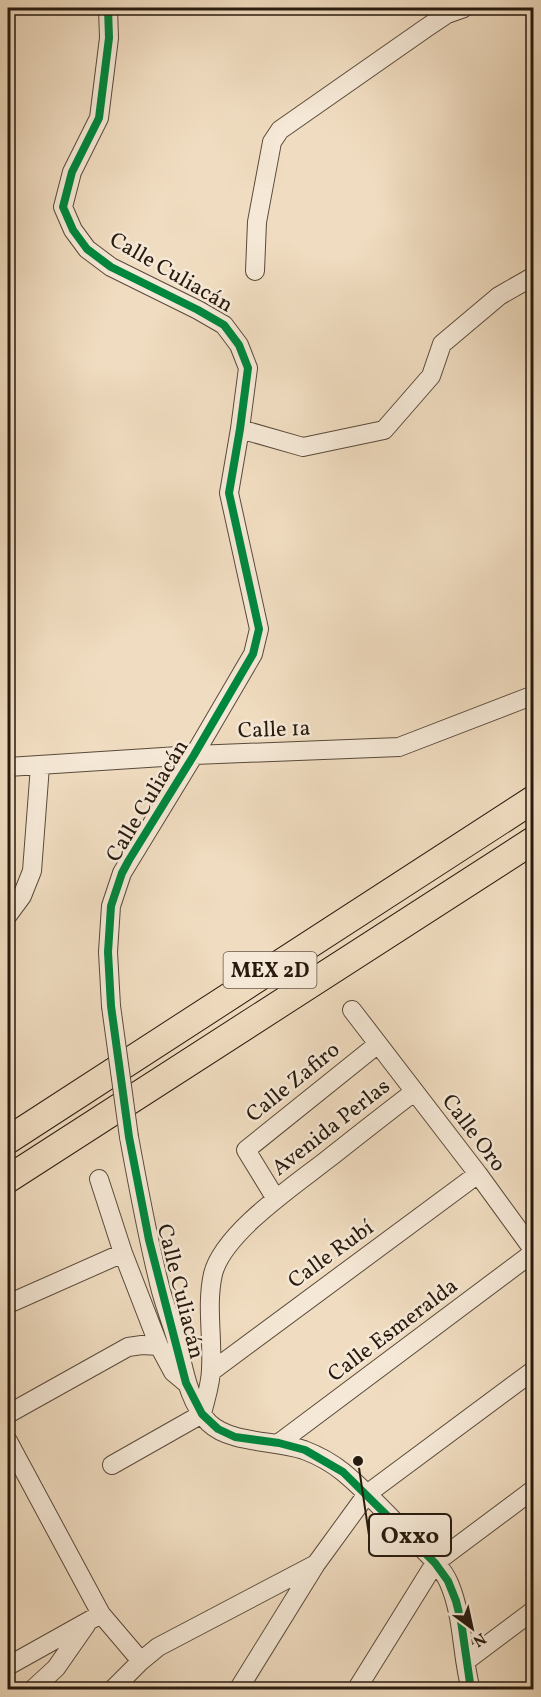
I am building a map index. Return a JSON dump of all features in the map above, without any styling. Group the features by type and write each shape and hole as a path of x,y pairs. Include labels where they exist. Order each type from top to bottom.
{"highway":[{"name":"MEX 2D","path":"8,1140 534,800"},
{"name":"MEX 2D","path":"8,1179 534,840"}],"street":[{"name":"Calle Culiacán","path":"108,8 109,38 99,118 72,172 63,207 73,230 87,249 111,267 224,325 239,345 248,368 229,493 259,629 253,654 129,860 111,906 108,952 111,1006 129,1137 159,1285 176,1336 186,1383 202,1414 218,1430 235,1437 279,1443 305,1450 343,1472 435,1563 448,1581 456,1600 461,1621 469,1688"},
{"path":"255,271 257,222 272,142 280,130 447,14 464,8"},
{"path":"240,429 303,447 384,430 431,376 442,344 499,296 534,276"},
{"name":"Calle 1a","path":"8,767 194,755 399,747 534,695"},
{"path":"8,915 22,896 32,871 39,766"},
{"name":"Calle Oro","path":"352,1010 534,1251"},
{"name":"Calle Zafiro","path":"276,1199 246,1150 378,1044"},
{"name":"Avenida Perlas","path":"276,1199 414,1092"},
{"name":"Calle Rubí","path":"212,1371 478,1174"},
{"path":"99,1179 123,1252 159,1346 173,1372 186,1383"},
{"path":"112,1465 202,1414 212,1371 210,1322 213,1275 218,1258 251,1221 276,1199"},
{"name":"Calle Esmeralda","path":"279,1443 534,1251"},
{"path":"8,1304 123,1252"},
{"path":"8,1414 128,1347 159,1346"},
{"path":"238,1689 316,1564 367,1494 534,1370"},
{"path":"8,1441 94,1619 141,1661"},
{"path":"356,1689 435,1563 534,1489"},
{"path":"112,1689 158,1647 316,1564"},
{"path":"466,1661 534,1610"},
{"path":"8,1666 94,1619"},
{"path":"32,1689 56,1668 94,1619"}],"cycle path":[{"path":"108,8 109,38 99,118 72,172 63,207 73,230 87,249 111,267 224,325 239,345 248,368 229,493 259,629 253,654 129,860 111,906 108,952 111,1006 129,1137 149,1240 186,1383 202,1414 218,1429 235,1437 279,1443 305,1450 343,1472 435,1563 448,1581 456,1601 471,1690"}],"place":[{"name":"Oxxo","path":"358,1461"}]}
